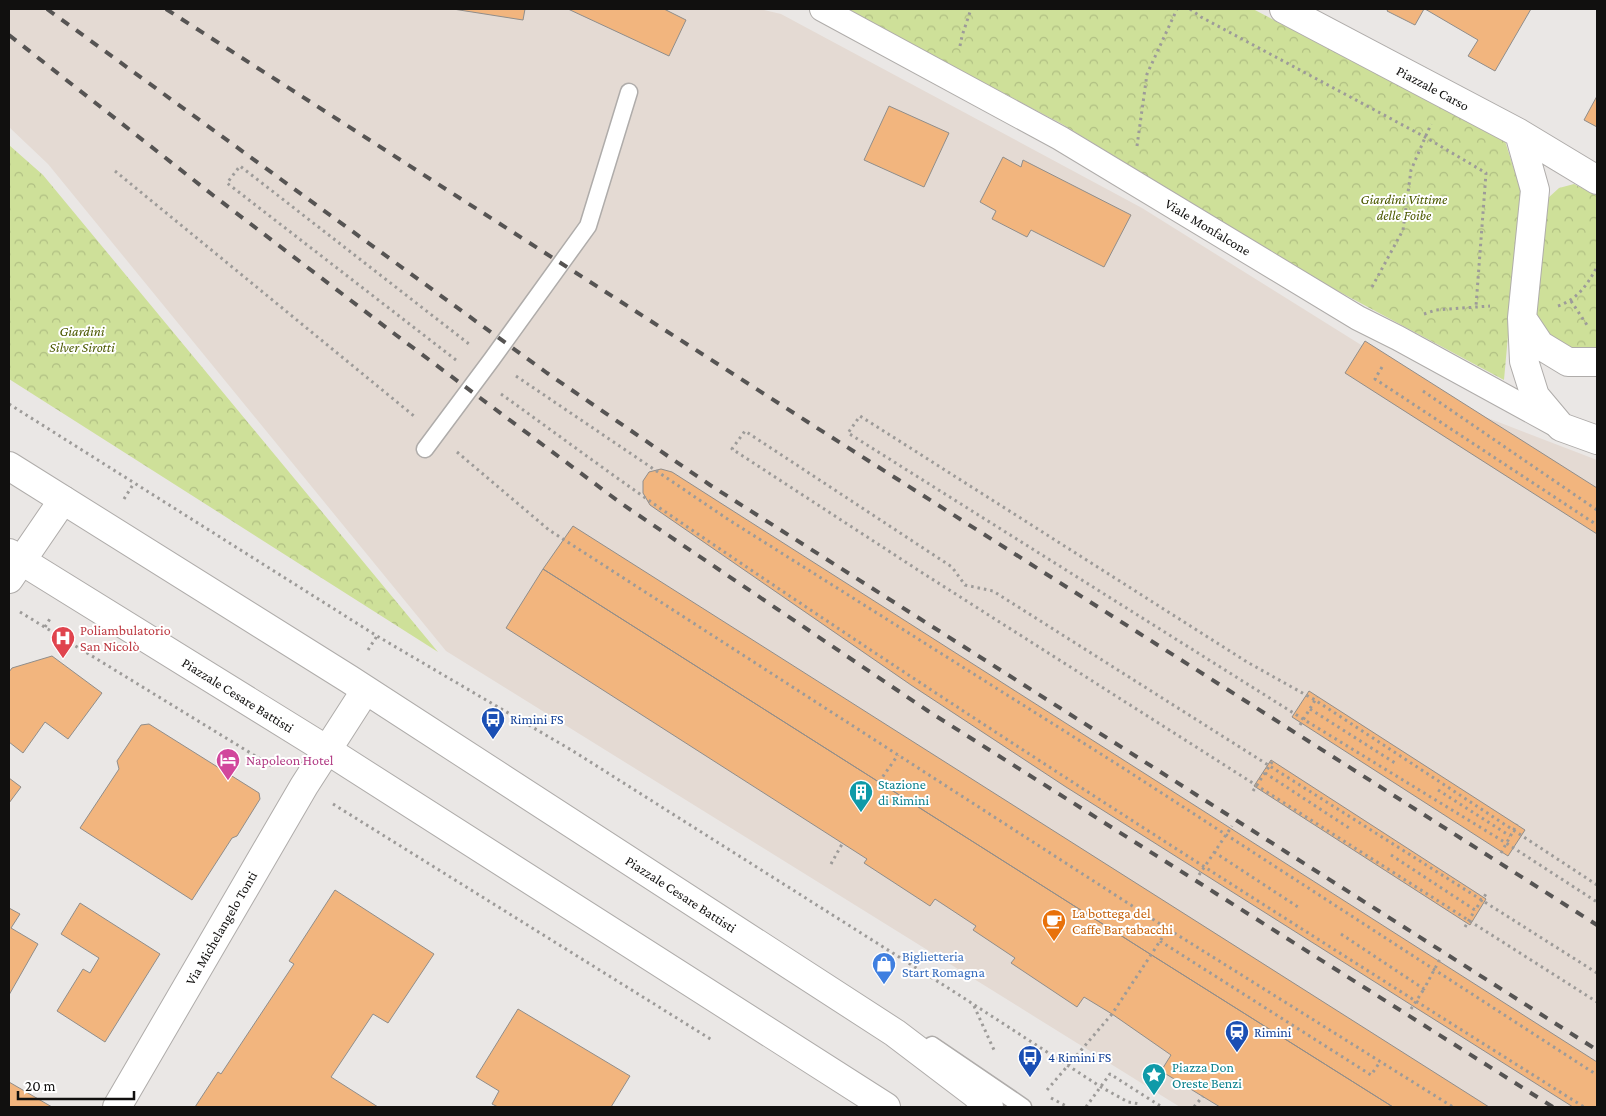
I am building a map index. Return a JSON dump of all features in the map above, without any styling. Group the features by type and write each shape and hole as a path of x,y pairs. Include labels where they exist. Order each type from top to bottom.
{"street":[{"name":"Viale Monfalcone","path":"822,9 1060,138 1358,318 1561,427 1597,440"},
{"name":"Piazzale Carso","path":"1284,9 1519,133 1589,175"},
{"path":"1519,133 1535,190 1522,318 1524,361 1535,396 1561,427"},
{"name":"Piazzale Carso","path":"1535,190 1554,175 1589,175"},
{"path":"1522,318 1540,345 1568,362 1597,362"},
{"name":"Piazzale Cesare Battisti","path":"9,466 365,691 895,1033 974,1092 989,1107"},
{"name":"Piazzale Cesare Battisti","path":"63,500 13,565 327,750 886,1107"},
{"path":"327,750 365,691"},
{"name":"Via Michelangelo Tonti","path":"117,1107 304,786 327,750"}],"lane":[{"path":"424,449 588,226 630,92"},
{"path":"895,1033 930,1044 1023,1107"}],"path":[{"path":"955,81 962,36 972,9"},
{"path":"1132,180 1147,74 1178,9"},
{"path":"1190,9 1201,17 1426,136 1486,173 1476,306"},
{"path":"1358,318 1376,277 1403,230 1410,170 1445,94"},
{"path":"1584,1107 1416,1002 939,696 684,525 478,376 227,183 240,166 471,345 729,520 1227,834 1597,1075"},
{"path":"115,171 549,530 1168,929 1453,1107"},
{"path":"1571,301 1592,333"},
{"path":"1384,365 1375,379 1597,526"},
{"path":"1416,387 1597,510"},
{"path":"9,404 377,636 581,757 1101,1087 1128,1102 1140,1104"},
{"path":"1597,885 1316,699 1247,662 860,416 848,433 1506,843 1597,902"},
{"path":"1597,973 993,591 965,585 952,567 745,431 732,449 1256,786 1597,1002"},
{"path":"16,610 715,1041"},
{"path":"1300,725 1316,699"},
{"path":"1310,709 1395,763"},
{"path":"879,782 898,755"},
{"path":"1253,791 1274,759"},
{"path":"1265,773 1349,828"},
{"path":"1438,790 1510,836"},
{"path":"1501,853 1517,824"},
{"path":"1199,875 1232,826"},
{"path":"831,864 842,844"},
{"path":"1214,852 1298,906"},
{"path":"1392,856 1475,910"},
{"path":"1465,927 1486,894"},
{"path":"1043,1094 1112,1014 1168,929"},
{"path":"1341,934 1424,989"},
{"path":"1160,941 1371,1075 1380,1062"},
{"path":"1412,1009 1440,959"},
{"path":"1086,1107 1110,1074 1162,1107"},
{"path":"1194,1107 1203,1096"}],"shaded area":[{"path":"9,9 760,9 781,14 1142,208 1462,408 1597,460 1597,1107 1180,1107 446,651 48,164 9,127"}],"green space":[{"name":"Giardini Vittime delle Foibe","path":"844,9 1253,9 1505,141 1521,191 1504,380 1295,268 1062,124"},
{"name":"Giardini Silver Sirotti","path":"9,145 43,175 438,652 9,379"},
{"path":"1574,184 1597,196 1597,352 1569,350 1546,335 1535,314 1547,199 1559,188"}],"building":[{"path":"453,9 525,9 523,20"},
{"path":"568,9 664,9 686,20 669,56"},
{"path":"1388,9 1424,9 1415,25 1387,11"},
{"path":"1425,9 1531,9 1495,71 1468,56 1478,40"},
{"path":"1597,96 1597,127 1584,120"},
{"path":"889,106 949,133 924,187 864,160"},
{"path":"1003,157 1021,167 1023,160 1131,215 1104,267 1031,230 1027,237 992,219 996,211 980,202"},
{"path":"1365,341 1597,488 1597,534 1345,373"},
{"path":"661,469 672,472 1597,1062 1597,1107 1573,1107 1066,787 911,685 650,505 643,493 643,481 649,472"},
{"path":"573,526 1489,1107 1393,1107 543,569"},
{"name":"Stazione di Rimini","path":"543,569 1393,1107 1220,1107 1161,1071 1171,1055 1112,1014 1084,997 1077,1007 1011,963 1015,958 973,930 976,926 935,899 930,906 864,863 867,859 506,628"},
{"path":"52,656 102,693 68,739 45,722 23,753 9,742 9,672 12,668"},
{"path":"1309,691 1525,830 1508,856 1292,717"},
{"path":"149,724 259,793 260,799 237,836 232,838 192,900 80,828 119,769 117,761 141,725"},
{"path":"1271,760 1486,899 1470,925 1254,786"},
{"path":"9,778 21,787 9,803"},
{"path":"335,890 434,954 388,1023 373,1014 331,1077 378,1107 195,1107 218,1072 221,1074 294,964 289,961"},
{"path":"80,903 160,954 105,1042 57,1011 83,969 90,973 99,958 61,934"},
{"path":"9,908 20,914 11,928 38,944 9,995"},
{"path":"518,1009 630,1076 611,1107 498,1107 492,1104 499,1091 476,1077"},
{"path":"9,1082 52,1107 9,1107"}],"railway":[{"path":"47,9 547,373 710,485 1597,1050"},
{"path":"166,9 814,426 1597,925"},
{"path":"9,35 214,196 622,504 928,711 1553,1107"}],"place":[{"name":"Poliambulatorio San Nicolò","path":"63,659"},
{"name":"Rimini FS","path":"493,740"},
{"name":"Napoleon Hotel","path":"228,781"},
{"name":"Stazione di Rimini","path":"861,813"},
{"name":"La bottega del Caffe Bar tabacchi","path":"1054,942"},
{"name":"Biglietteria Start Romagna","path":"884,985"},
{"name":"Rimini","path":"1237,1053"},
{"name":"4 Rimini FS","path":"1030,1078"},
{"name":"Piazza Don Oreste Benzi","path":"1154,1096"}]}
